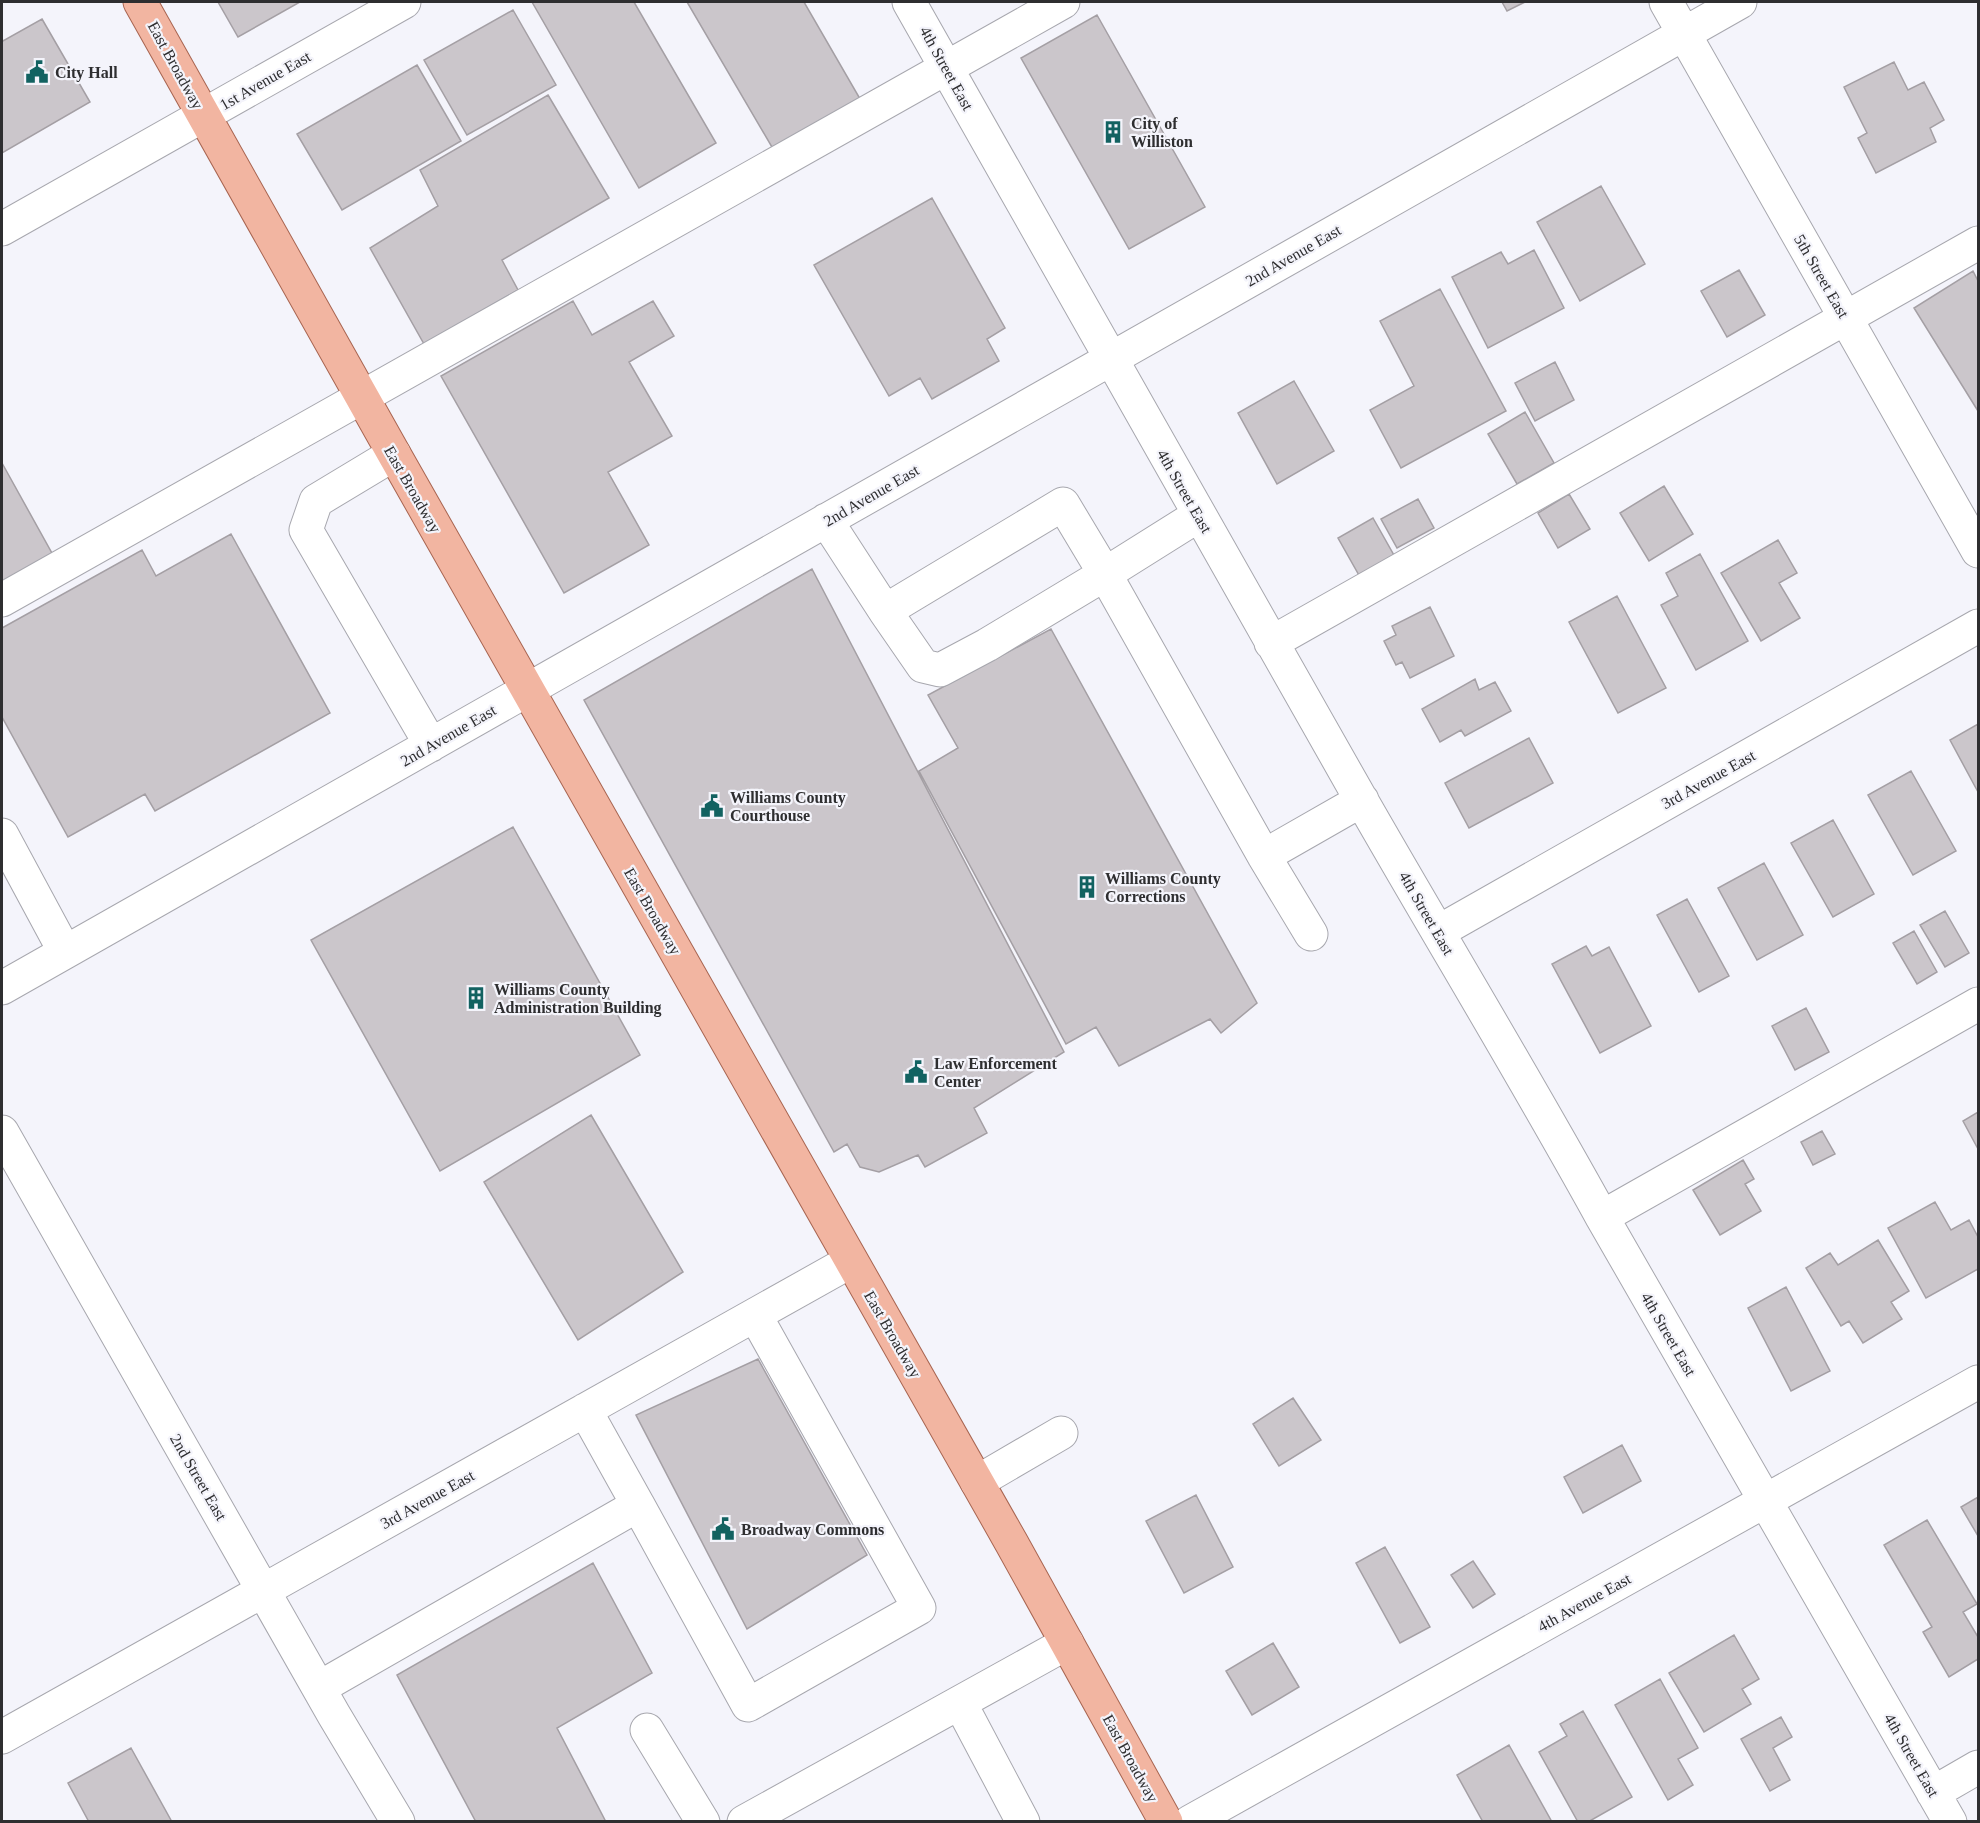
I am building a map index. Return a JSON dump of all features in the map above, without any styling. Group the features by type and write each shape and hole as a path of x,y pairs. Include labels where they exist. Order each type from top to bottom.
{"main road":[{"name":"East Broadway","path":"140,2 527,690 977,1482 1166,1821"}],"street":[{"name":"1st Avenue East","path":"2,229 404,2"},
{"name":"4th Street East","path":"909,2 1272,643 1950,1821"},
{"path":"2,600 1063,2"},
{"name":"5th Street East","path":"1666,2 1978,551"},
{"name":"2nd Avenue East","path":"2,988 1740,2"},
{"path":"1272,643 1978,243"},
{"path":"394,454 316,501 306,530 431,745"},
{"path":"885,611 1063,504 1311,934"},
{"path":"826,520 923,666 940,670 987,645 1199,515"},
{"name":"3rd Avenue East","path":"1438,932 1978,626"},
{"path":"1264,856 1362,800"},
{"path":"2,835 65,952"},
{"path":"1602,1217 1978,1004"},
{"name":"2nd Street East","path":"2,1132 319,1689 398,1821"},
{"name":"3rd Avenue East","path":"2,1737 851,1261"},
{"path":"585,1410 748,1705 919,1608 755,1315"},
{"name":"4th Avenue East","path":"1190,1821 1978,1382"},
{"path":"977,1482 1061,1433"},
{"path":"319,1689 638,1505"},
{"path":"744,1821 1067,1643"},
{"path":"960,1703 1023,1821"},
{"path":"647,1730 703,1821"},
{"path":"1933,1793 1978,1767"}],"building":[{"path":"218,2 300,2 238,37"},
{"path":"532,2 634,2 716,143 639,188"},
{"path":"687,2 804,2 863,104 776,154"},
{"path":"1502,2 1525,2 1507,11"},
{"path":"513,10 556,85 467,135 424,60"},
{"name":"City of Williston","path":"1097,15 1205,207 1129,249 1021,58"},
{"name":"City Hall","path":"42,19 90,102 2,153 2,39 3,41"},
{"path":"1894,62 1908,90 1924,82 1944,120 1930,128 1936,142 1876,173 1858,138 1867,133 1844,87"},
{"path":"417,65 461,141 342,210 297,134"},
{"path":"548,95 609,198 502,260 518,290 424,344 370,248 438,206 420,170"},
{"path":"1601,186 1645,264 1580,301 1537,222"},
{"path":"932,198 1005,328 987,339 999,361 932,399 920,378 889,396 814,265"},
{"path":"1534,250 1564,308 1488,348 1452,277 1501,252 1508,264"},
{"path":"1739,270 1765,315 1727,337 1701,291"},
{"path":"1973,271 1978,281 1978,411 1914,308"},
{"path":"1440,289 1506,411 1401,468 1370,410 1414,386 1380,321"},
{"path":"573,301 592,335 653,301 674,336 629,362 672,436 608,472 649,545 564,593 441,376"},
{"path":"1555,362 1574,400 1535,421 1515,383"},
{"path":"1294,381 1334,451 1277,484 1238,413"},
{"path":"1525,412 1554,463 1517,484 1488,434"},
{"path":"2,463 53,555 2,584"},
{"path":"1664,486 1693,534 1649,561 1620,513"},
{"path":"1569,494 1590,529 1558,548 1538,513"},
{"path":"1418,499 1434,528 1397,548 1381,519"},
{"path":"1373,518 1395,557 1360,577 1338,538"},
{"path":"231,534 330,713 155,811 145,794 68,837 2,717 2,628 142,550 156,576"},
{"path":"1778,540 1797,573 1779,583 1800,618 1761,641 1721,573"},
{"path":"1700,554 1748,641 1696,670 1661,605 1678,596 1666,573"},
{"path":"812,569 1064,1052 974,1108 987,1133 925,1167 918,1155 879,1172 860,1167 847,1144 834,1152 584,700"},
{"path":"1617,596 1666,688 1618,713 1569,622"},
{"path":"1430,607 1454,656 1410,678 1402,662 1396,665 1384,641 1396,635 1392,626"},
{"name":"Williams County Corrections","path":"1051,629 1257,1003 1221,1033 1210,1019 1119,1066 1096,1027 1066,1044 919,771 958,748 928,695"},
{"path":"1475,679 1479,690 1495,682 1511,711 1465,736 1461,730 1440,742 1422,709"},
{"path":"1978,724 1978,792 1950,740"},
{"path":"1529,738 1553,783 1469,828 1445,783"},
{"path":"1911,771 1956,851 1913,875 1868,795"},
{"path":"1833,820 1874,894 1833,917 1791,843"},
{"name":"Williams County Administration Building","path":"513,827 640,1055 440,1171 311,940"},
{"path":"1764,863 1803,935 1757,960 1718,888"},
{"path":"1687,899 1729,976 1699,992 1657,915"},
{"path":"1945,911 1969,953 1945,967 1920,925"},
{"path":"1914,931 1937,972 1917,984 1893,943"},
{"path":"1586,946 1592,956 1609,947 1651,1026 1600,1053 1552,964"},
{"path":"1806,1008 1829,1052 1795,1070 1772,1026"},
{"path":"1978,1112 1978,1149 1963,1121"},
{"path":"591,1115 683,1272 578,1340 484,1182"},
{"path":"1822,1131 1835,1154 1813,1165 1801,1142"},
{"path":"1743,1160 1754,1179 1745,1184 1761,1211 1720,1235 1693,1190"},
{"path":"1935,1202 1951,1230 1969,1220 1978,1237 1978,1269 1926,1298 1888,1228"},
{"path":"1878,1240 1909,1291 1891,1302 1902,1319 1863,1343 1849,1321 1841,1326 1806,1268 1830,1253 1838,1265"},
{"path":"1786,1287 1830,1371 1791,1391 1748,1308"},
{"name":"Broadway Commons","path":"758,1359 867,1555 747,1629 636,1415"},
{"path":"1293,1398 1321,1440 1279,1466 1253,1424"},
{"path":"1622,1445 1641,1481 1583,1513 1564,1477"},
{"path":"1196,1495 1233,1567 1184,1593 1146,1521"},
{"path":"1978,1497 1978,1536 1961,1507"},
{"path":"1927,1520 1977,1604 1963,1612 1978,1637 1978,1659 1949,1677 1923,1632 1932,1627 1884,1545"},
{"path":"1385,1547 1430,1627 1400,1643 1356,1563"},
{"path":"1473,1561 1495,1594 1473,1608 1451,1575"},
{"path":"593,1563 652,1673 557,1728 606,1822 476,1822 397,1675"},
{"path":"1734,1635 1759,1679 1742,1689 1751,1704 1704,1732 1669,1673"},
{"path":"1273,1643 1299,1687 1252,1715 1226,1671"},
{"path":"1660,1679 1698,1748 1678,1759 1693,1785 1668,1800 1615,1705"},
{"path":"1583,1711 1632,1797 1588,1822 1578,1822 1539,1752 1567,1736 1560,1724"},
{"path":"1781,1717 1792,1737 1773,1748 1790,1780 1770,1791 1741,1739"},
{"path":"1509,1745 1552,1822 1483,1822 1457,1775"},
{"path":"131,1748 172,1822 89,1822 68,1783"}],"place":[{"name":"City Hall","path":"37,72"},
{"name":"City of Williston","path":"1113,132"},
{"name":"Williams County Courthouse","path":"712,806"},
{"name":"Williams County Corrections","path":"1087,887"},
{"name":"Williams County Administration Building","path":"476,998"},
{"name":"Law Enforcement Center","path":"916,1072"},
{"name":"Broadway Commons","path":"723,1529"}]}
